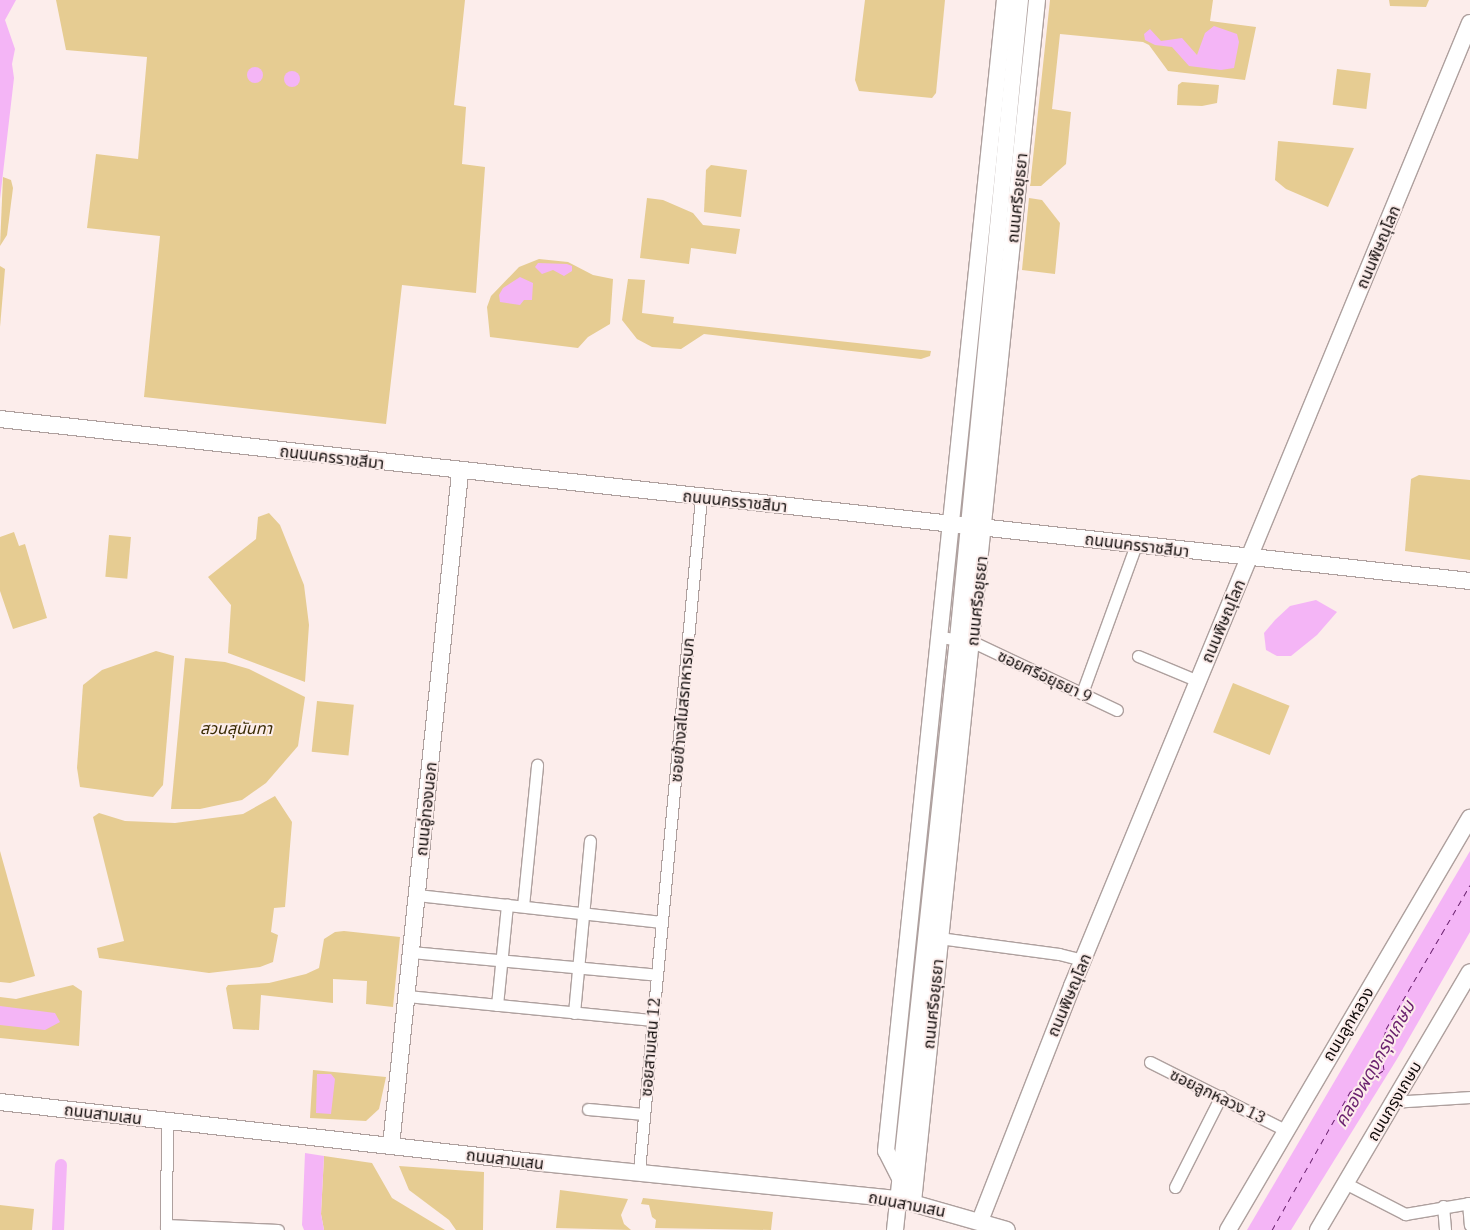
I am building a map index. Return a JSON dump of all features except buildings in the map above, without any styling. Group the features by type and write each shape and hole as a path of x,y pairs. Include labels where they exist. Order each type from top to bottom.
{"main road":[{"name":"ถนนศรีอยุธยา","path":"905,1200 900,1178 886,1151 941,637 1005,0"},
{"name":"ถนนศรีอยุธยา","path":"987,414 989,321 1020,0"},
{"name":"ถนนศรีอยุธยา","path":"928,993 924,967 930,908 965,640 985,528 985,442 987,414 1037,0"},
{"name":"ถนนพิษณุโลก","path":"980,1221 1083,960 1470,23"},
{"path":"992,119 1009,120"},
{"path":"984,199 1002,189"},
{"path":"979,248 996,250"},
{"path":"972,319 989,321"},
{"name":"ถนนนครราชสีมา","path":"0,419 460,472 1470,581"},
{"name":"ถนนศรีอยุธยา","path":"965,640 968,526 985,442"},
{"name":"ถนนอู่ทองนอก","path":"391,1146 460,472"},
{"path":"923,808 943,820"},
{"name":"ถนนลูกหลวง","path":"1228,1230 1470,818"},
{"name":"ถนนศรีอยุธยา","path":"894,1230 905,1200 928,993 939,938 943,820"},
{"path":"913,907 930,908"},
{"path":"906,966 924,967"},
{"name":"ถนนกรุงเกษม","path":"1318,1230 1470,972"},
{"name":"ถนนศรีอยุธยา","path":"900,1178 920,1067"},
{"name":"ถนนสามเสน","path":"0,1102 391,1146 905,1200 1007,1230"}],"street":[{"name":"ซอยข้างสโมสรทหารบก","path":"662,922 701,497"},
{"path":"1082,693 1136,545"},
{"name":"ซอยศรีอยุธยา 9","path":"941,637 965,640 1117,710"},
{"path":"1138,656 1198,681"},
{"path":"523,906 537,765"},
{"path":"574,1013 590,841"},
{"path":"417,895 662,922"},
{"path":"497,1005 507,904"},
{"name":"ซอยสามเสน 12","path":"639,1172 662,922"},
{"path":"939,938 1008,946 1083,960"},
{"path":"411,952 657,975"},
{"path":"407,996 653,1020"},
{"name":"ซอยลูกหลวง 13","path":"1150,1062 1221,1096 1285,1130"},
{"path":"1175,1187 1221,1096"},
{"path":"1393,1102 1470,1097"},
{"path":"588,1109 644,1114"},
{"path":"167,1121 166,1228 278,1230"},
{"path":"1345,1183 1404,1214 1442,1206 1469,1203 1470,1226"},
{"path":"1442,1206 1445,1230"}],"green space":[{"path":"56,0 465,0 454,105 466,107 462,164 485,167 476,293 402,285 386,424 144,397 160,236 87,228 96,154 138,159 147,57 66,50"},
{"path":"865,0 945,0 936,93 932,98 859,91 855,80"},
{"path":"1050,0 1213,0 1210,21 1256,27 1245,80 1168,71 1149,45 1143,42 1060,34 1052,109 1071,112 1066,164 1041,186 1030,186"},
{"path":"1389,0 1429,0 1426,7 1390,6"},
{"path":"1337,69 1371,73 1366,109 1333,105"},
{"path":"1182,82 1219,85 1217,103 1202,106 1177,105 1178,85"},
{"path":"1278,141 1354,148 1328,207 1286,189 1275,180"},
{"path":"711,165 747,170 741,217 704,212 706,170"},
{"path":"3,177 11,180 13,188 7,235 0,246"},
{"path":"647,198 663,200 693,213 703,225 740,229 736,254 691,248 689,264 640,258"},
{"path":"1029,198 1042,200 1060,223 1055,274 1022,270"},
{"path":"539,259 568,262 593,275 613,279 610,324 588,337 578,348 490,337 487,307 491,296 519,267"},
{"path":"0,266 5,269 0,327"},
{"path":"628,279 645,280 642,313 674,317 673,323 931,351 930,356 921,359 704,334 681,349 652,347 637,339 622,320"},
{"path":"1419,475 1470,480 1470,560 1405,551 1411,479"},
{"path":"269,513 280,525 304,585 309,625 305,682 228,653 231,605 208,577 256,539 258,517"},
{"path":"14,532 19,546 25,544 47,618 13,629 0,591 0,537"},
{"path":"109,535 131,537 127,579 105,577"},
{"path":"156,651 174,656 163,785 153,797 80,787 77,768 83,685 102,670"},
{"name":"สวนสุนันทา","path":"185,658 225,662 249,669 305,697 298,746 266,783 242,800 200,809 171,809"},
{"path":"1233,683 1290,706 1270,755 1213,732"},
{"path":"317,701 354,705 348,756 312,752"},
{"path":"275,796 292,822 285,907 274,908 271,932 278,935 273,962 260,967 209,973 99,958 97,948 124,941 93,817 99,813 125,821 175,823 243,814"},
{"path":"0,851 35,976 10,983 0,982"},
{"path":"344,931 400,937 393,1007 366,1004 367,981 333,979 333,1003 261,995 259,1030 233,1029 226,988 228,985 269,983 306,974 319,968 324,939 335,932"},
{"path":"73,985 82,991 79,1046 0,1038 0,997 16,999"},
{"path":"313,1070 386,1077 379,1109 366,1121 310,1118"},
{"path":"324,1156 372,1163 392,1198 445,1230 324,1230 321,1214"},
{"path":"399,1166 484,1172 483,1230 456,1230 449,1220 409,1190"},
{"path":"560,1190 628,1199 621,1215 624,1224 631,1230 556,1228"},
{"path":"643,1198 773,1212 771,1230 655,1228 656,1220 652,1217 649,1205 641,1204"},
{"path":"0,1205 34,1209 32,1230 0,1230"}],"water":[{"path":"0,0 16,0 5,20 15,49 12,64 14,78 0,199"},
{"path":"1214,26 1237,34 1239,42 1234,68 1221,70 1189,66 1172,47 1155,45 1145,40 1144,34 1150,29 1161,41 1182,38 1197,55 1205,33"},
{"path":"252,67 258,67 263,72 261,81 252,83 247,78 247,72"},
{"path":"289,71 295,71 300,76 298,85 289,87 284,82 284,76"},
{"path":"538,263 567,264 572,266 572,271 564,276 553,270 542,274 535,267"},
{"path":"520,277 533,283 532,300 524,300 520,305 500,302 499,295 503,288"},
{"path":"1316,600 1337,612 1317,635 1291,656 1277,656 1266,650 1264,633 1275,620 1290,606"},
{"name":"คลองผดุงกรุงเกษม","path":"1470,851 1470,932 1397,1059 1291,1230 1247,1230"},
{"path":"0,1006 55,1013 60,1022 45,1030 0,1025"},
{"path":"317,1074 331,1074 335,1079 331,1114 316,1113"},
{"path":"305,1153 324,1156 321,1214 324,1230 304,1230 302,1225"}],"waterway":[{"path":"58,1230 61,1165"}],"ferry route":[{"path":"1272,1230 1350,1092 1384,1070 1381,1048 1386,1029 1470,885"}]}
